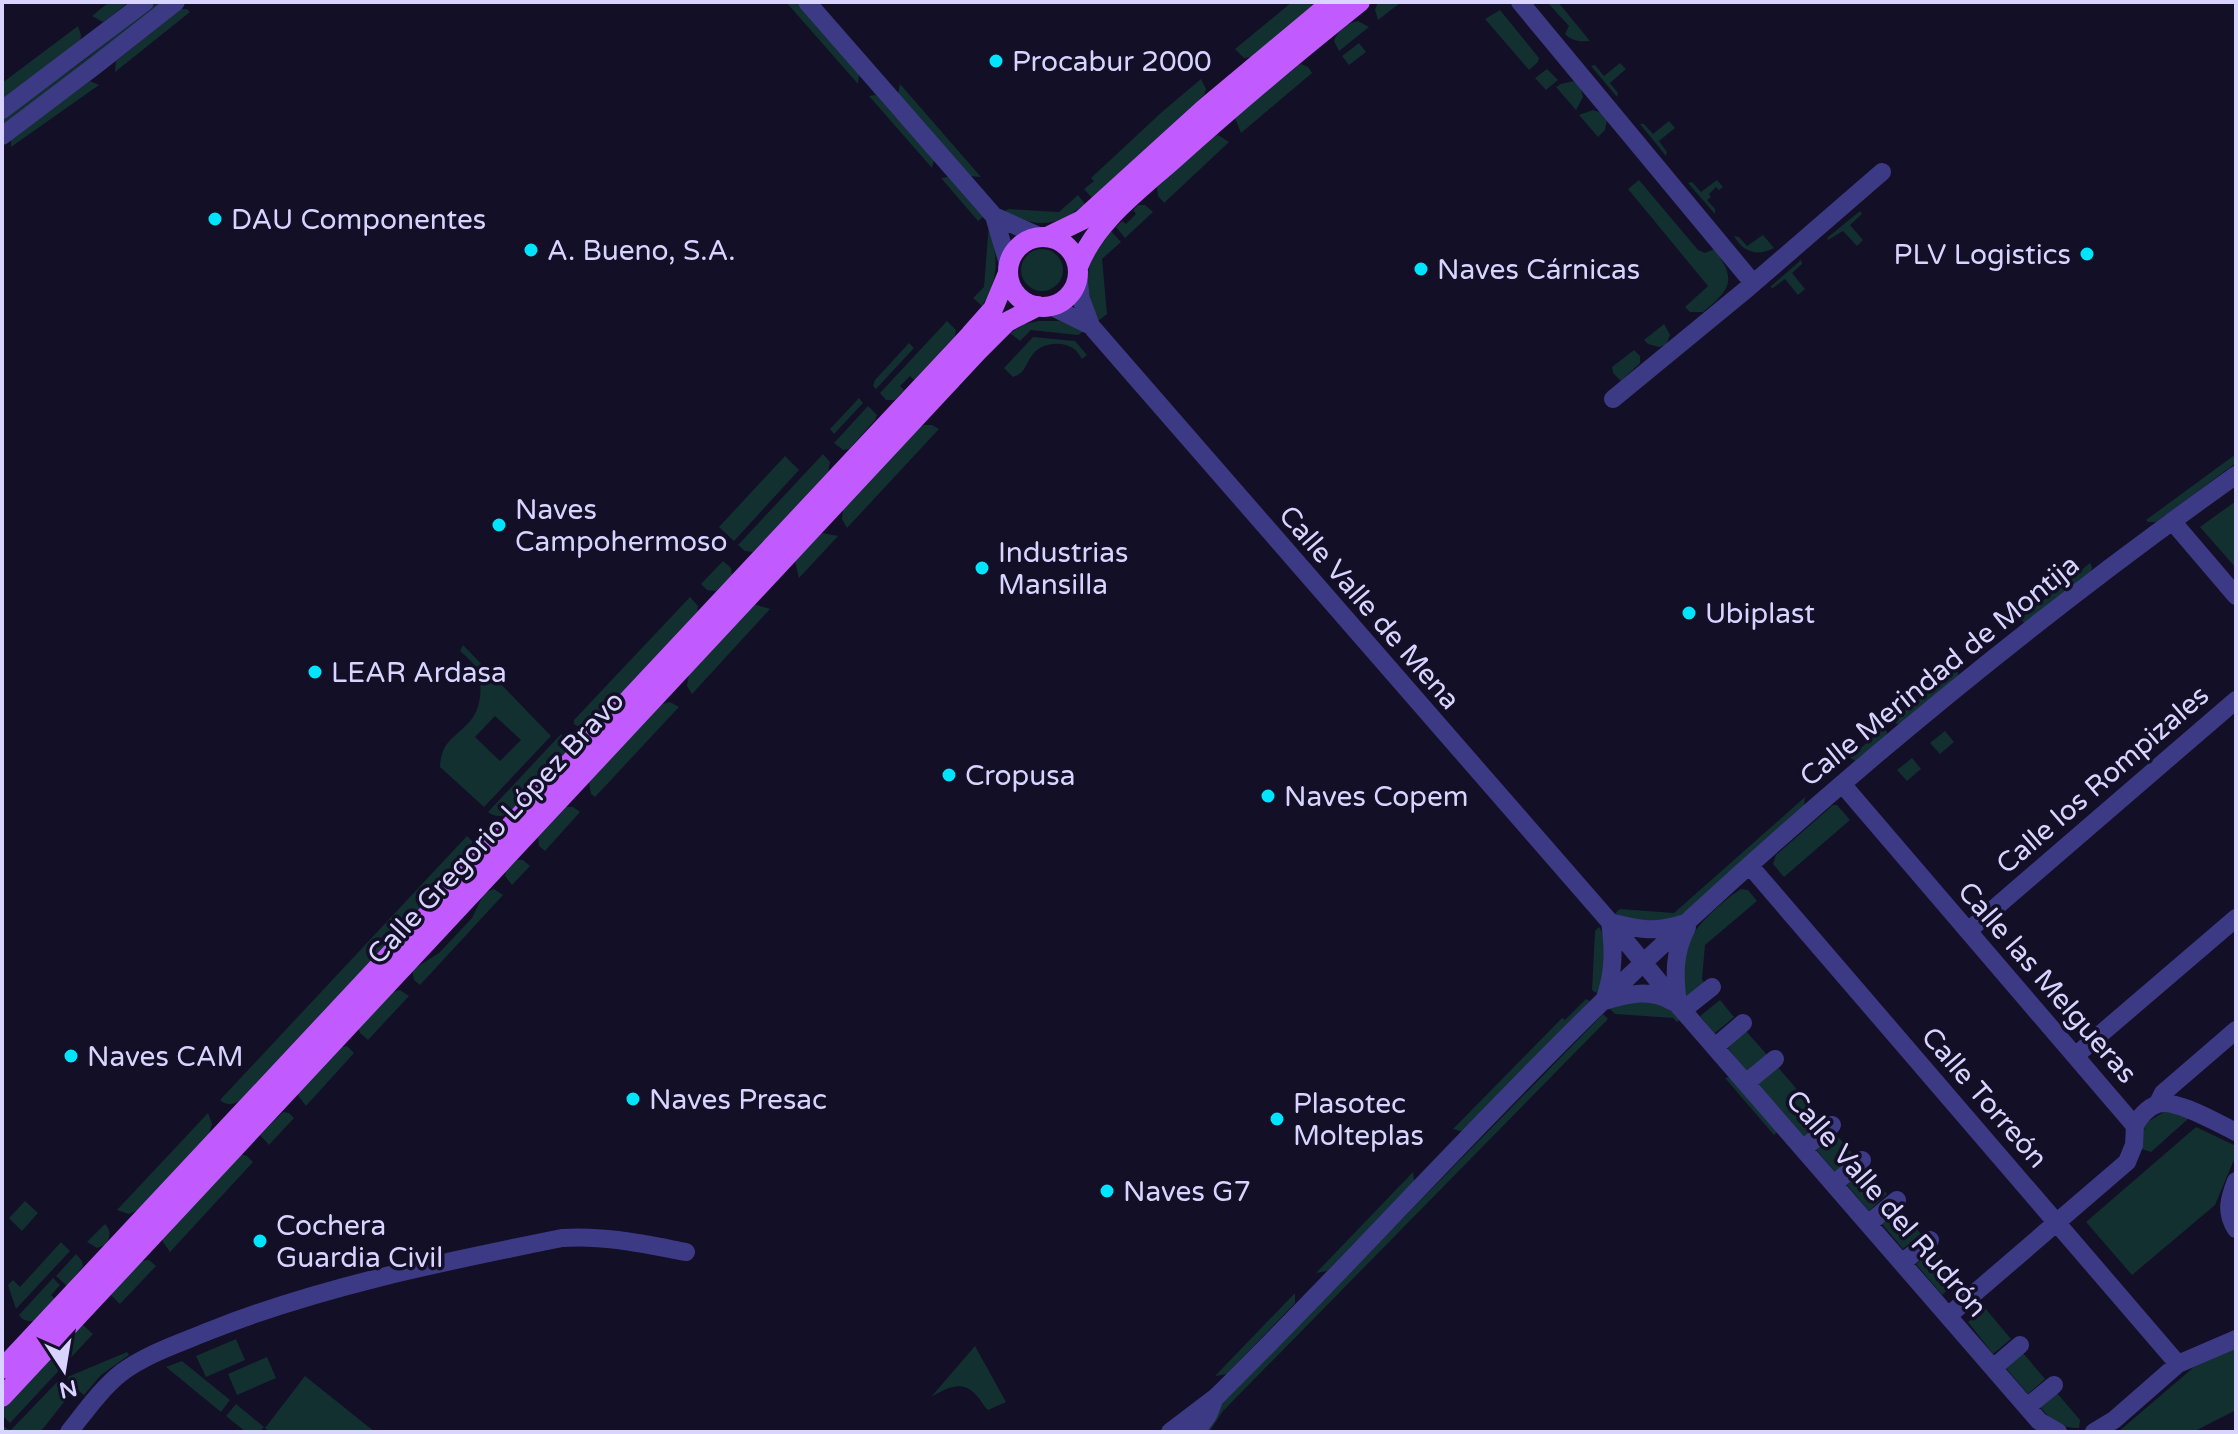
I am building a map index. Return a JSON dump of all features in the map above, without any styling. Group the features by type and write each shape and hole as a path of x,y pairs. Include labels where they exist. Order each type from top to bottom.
{"main road":[{"path":"1332,2 1204,109 1082,220 1019,246 1008,270 1017,295 1027,302 1044,306 1067,298 1076,283 1084,250 1092,237 1253,89 1360,2"},
{"path":"1044,237 1060,241 1070,249 1078,270"},
{"name":"Calle Gregorio López Bravo","path":"2,1369 970,335 993,309 1008,270"},
{"name":"Calle Gregorio López Bravo","path":"2,1397 969,361 1007,322 1044,306"}],"street":[{"path":"2,110 145,2"},
{"path":"2,136 176,2"},
{"path":"807,2 994,216 1044,237"},
{"path":"1520,2 1753,283"},
{"path":"1613,399 1882,172"},
{"path":"994,216 1008,270"},
{"name":"Calle Valle de Mena","path":"1078,270 1081,299 1091,326 1644,962"},
{"name":"Calle Valle de Mena","path":"1044,306 1091,326"},
{"name":"Calle Merindad de Montija","path":"1170,1432 1216,1397 1604,1001 1750,866 2050,613 2236,475"},
{"path":"2172,521 2236,596"},
{"name":"Calle los Rompizales","path":"1968,931 2236,700"},
{"name":"Calle las Melgueras","path":"1843,785 2135,1126 2141,1116 2158,1103 2167,1103 2236,1132"},
{"name":"Calle Torreón","path":"1750,866 2178,1364"},
{"path":"2075,1056 2236,918"},
{"path":"1604,1001 1612,975 1610,922 1657,930 1689,922"},
{"name":"Calle Merindad de Montija","path":"1681,1008 1674,967 1689,922"},
{"name":"Calle Valle del Rudrón","path":"1644,962 2039,1421 2058,1432"},
{"path":"1604,1001 1642,993 1659,995 1681,1008 1712,987"},
{"path":"1715,1047 1743,1023"},
{"path":"2158,1103 2163,1093 2236,1030"},
{"path":"1746,1083 1775,1059"},
{"path":"1803,1149 1832,1125"},
{"path":"1948,1316 2127,1162 2134,1145 2135,1126"},
{"path":"1834,1184 1862,1160"},
{"path":"2236,1181 2228,1210 2236,1229"},
{"path":"1868,1224 1897,1200"},
{"path":"69,1432 102,1392 121,1373 137,1363 237,1320 306,1297 562,1238 589,1236 617,1239 686,1252"},
{"path":"1902,1263 1930,1240"},
{"path":"2094,1432 2114,1420 2178,1364 2236,1339"},
{"path":"1993,1368 2020,1345"},
{"path":"2027,1407 2054,1385"},
{"name":"Calle Merindad de Montija","path":"1196,1432 1216,1397"}],"green space":[{"path":"109,2 129,2 103,22 92,16"},
{"path":"158,2 163,2 2,125 2,120"},
{"path":"786,2 796,2 859,74 858,84"},
{"path":"1292,2 1318,2 1251,57 1244,58 1235,49"},
{"path":"1378,2 1400,3 1378,20 1375,10"},
{"path":"1547,2 1558,2 1590,41 1576,40 1565,34 1569,26"},
{"path":"181,9 190,12 115,72 116,61"},
{"path":"1500,10 1539,58 1529,70 1485,19"},
{"path":"1358,21 1369,27 1339,51 1334,41 1337,34"},
{"path":"78,26 80,42 2,99 2,83"},
{"path":"1359,43 1366,52 1349,65 1342,56"},
{"path":"1620,63 1626,69 1610,83 1618,93 1617,97 1591,66 1595,65 1604,76"},
{"path":"1301,64 1312,73 1241,133 1235,118"},
{"path":"1547,69 1558,80 1546,90 1535,78"},
{"path":"1201,79 1206,89 1204,95 1092,198 1084,189 1094,181 1091,178"},
{"path":"90,81 99,85 11,147 11,139"},
{"path":"1574,81 1583,97 1576,110 1556,87"},
{"path":"900,84 981,177 970,176 898,94"},
{"path":"876,95 934,160 932,168 869,96"},
{"path":"1593,110 1602,113 1607,120 1605,130 1598,137 1579,115"},
{"path":"1669,121 1675,128 1659,141 1667,152 1666,156 1640,124 1644,124 1653,134"},
{"path":"1218,135 1229,142 1164,203 1158,196 1157,187"},
{"path":"948,177 983,217 978,221 941,178"},
{"path":"1639,180 1698,250 1705,253 1714,249 1722,260 1728,284 1725,291 1703,312 1690,312 1685,307 1708,286 1628,189"},
{"path":"1717,180 1723,187 1719,190 1716,187 1707,200 1715,209 1715,214 1688,183 1692,182 1701,192"},
{"path":"1078,195 1085,204 1056,221 1037,223 1004,211 1059,212"},
{"path":"1138,205 1145,205 1153,212 1125,238 1116,227 1122,221 1126,224 1136,214 1133,210"},
{"path":"1860,211 1862,214 1850,225 1863,240 1857,246 1843,231 1828,240 1827,238"},
{"path":"989,223 996,266 982,306 973,298 984,287"},
{"path":"1111,231 1121,242 1102,259 1107,314 1098,321 1090,296 1089,268 1098,246"},
{"path":"1763,235 1774,248 1751,251 1734,236 1747,246"},
{"path":"1042,249 1057,255 1063,270 1057,285 1042,291 1027,285 1021,270 1027,255"},
{"path":"1801,260 1802,264 1792,273 1805,289 1798,295 1785,279 1770,287"},
{"path":"947,321 956,330 955,336 914,380 910,376 900,386 904,390 895,400 886,400 880,393"},
{"path":"1060,321 1084,331 1078,335 1031,330 1020,341 1010,333 1025,324"},
{"path":"1664,324 1670,335 1666,345 1659,347 1644,340"},
{"path":"1033,337 1075,341 1087,355 1082,359 1069,346 1046,345 1037,350 1023,371 1013,377 1004,368"},
{"path":"909,343 914,348 876,389 873,386 875,380"},
{"path":"1634,350 1640,356 1640,363 1621,381 1613,373 1612,367"},
{"path":"859,398 863,403 834,434 830,429"},
{"path":"868,406 877,415 875,420 849,449 843,450 834,443"},
{"path":"924,425 939,429 847,528 842,519 843,509"},
{"path":"823,454 830,462 828,472 753,552 745,551 738,545"},
{"path":"2236,454 2236,463 2156,522 2146,520"},
{"path":"785,456 799,470 734,541 719,527"},
{"path":"2236,501 2236,568 2200,527"},
{"path":"822,533 838,536 799,578 795,561"},
{"path":"723,561 731,568 732,576 716,591 707,590 701,584"},
{"path":"2090,563 2091,571 2025,623 2020,619"},
{"path":"690,597 698,606 697,612 592,725 583,728 574,724 574,720"},
{"path":"754,604 770,609 692,694 687,686 689,674"},
{"path":"463,645 551,736 484,807 440,767 446,745 471,720 479,701 477,671 460,651","holes":["495,716 521,740 500,761 475,737"]},
{"path":"1958,668 1958,676 1902,723 1892,721"},
{"path":"670,702 679,707 595,797 591,794 589,782 662,704"},
{"path":"1884,727 1886,737 1856,761 1850,758"},
{"path":"1945,731 1954,742 1940,754 1930,743"},
{"path":"561,734 567,741 566,752 509,813 498,816 488,812"},
{"path":"1912,758 1921,769 1907,781 1897,770"},
{"path":"1805,797 1804,806 1678,917 1650,923 1615,913 1620,909 1674,913"},
{"path":"1833,805 1837,805 1850,820 1784,877 1773,864 1776,855"},
{"path":"566,807 580,812 545,851 539,846 538,837"},
{"path":"467,836 472,841 471,854 239,1101 229,1104 220,1100"},
{"path":"517,860 523,860 530,866 512,885 505,876 506,870"},
{"path":"494,889 503,895 420,985 414,980 412,970 439,953 472,918 484,893"},
{"path":"1741,889 1748,890 1757,901 1705,945 1702,979 1705,984 1686,999 1682,966 1686,946 1706,918"},
{"path":"1599,927 1604,935 1605,980 1596,993 1592,990 1595,931"},
{"path":"400,990 409,996 368,1040 358,1027 392,992"},
{"path":"1586,999 1590,1001 1465,1130 1453,1129 1562,1018 1565,1020"},
{"path":"1626,1000 1660,1001 1681,1019 1677,1022 1673,1018 1615,1014 1610,1009"},
{"path":"1720,1000 1734,1017 1714,1034 1700,1016"},
{"path":"1603,1014 1608,1019 1223,1411 1209,1432 1203,1432 1221,1404"},
{"path":"1746,1031 1768,1056 1748,1073 1728,1048"},
{"path":"347,1046 354,1053 306,1106 297,1094 342,1047"},
{"path":"1776,1065 1824,1121 1805,1138 1756,1082"},
{"path":"1729,1077 1778,1131 1774,1135 1725,1078"},
{"path":"2167,1110 2190,1114 2151,1152 2139,1148 2146,1123"},
{"path":"283,1112 294,1118 269,1145 260,1135"},
{"path":"208,1113 212,1124 209,1134 138,1210 129,1214 117,1210"},
{"path":"2196,1127 2236,1146 2236,1155 2215,1205 2132,1275 2086,1222"},
{"path":"1833,1131 1854,1155 1835,1172 1814,1147"},
{"path":"241,1154 253,1162 170,1252 162,1238"},
{"path":"1866,1169 1887,1194 1869,1211 1847,1185"},
{"path":"1413,1172 1414,1181 1408,1188 1327,1271 1316,1273"},
{"path":"25,1201 38,1213 22,1231 9,1218"},
{"path":"1900,1209 1921,1234 1903,1249 1882,1224"},
{"path":"105,1224 110,1234 105,1245 97,1248 87,1242"},
{"path":"61,1242 70,1251 16,1309 8,1285 13,1280 20,1287"},
{"path":"1934,1249 1960,1279 1942,1295 1916,1264"},
{"path":"76,1254 83,1266 67,1286 56,1276"},
{"path":"149,1260 156,1266 120,1304 110,1294 140,1261"},
{"path":"53,1278 60,1285 51,1295 55,1299 34,1321 22,1318 19,1315"},
{"path":"1295,1293 1295,1303 1227,1374 1215,1376"},
{"path":"1985,1308 2011,1339 1993,1354 1968,1322"},
{"path":"82,1324 93,1334 10,1423 2,1415 2,1409"},
{"path":"236,1339 245,1360 206,1377 196,1356"},
{"path":"975,1346 1006,1402 988,1410 970,1389 959,1386 931,1397"},
{"path":"2236,1348 2236,1410 2193,1432 2118,1432 2194,1367"},
{"path":"127,1352 129,1355 101,1375 84,1395 75,1388 42,1430 44,1432 2,1432 2,1425 10,1431 58,1381"},
{"path":"2023,1353 2045,1379 2028,1394 2006,1368"},
{"path":"267,1357 276,1378 237,1395 228,1374"},
{"path":"182,1361 230,1400 221,1412 166,1367"},
{"path":"305,1376 375,1432 270,1432 265,1428"},
{"path":"2057,1393 2080,1420 2079,1428 2057,1423 2040,1407"},
{"path":"236,1404 264,1427 259,1432 246,1432 226,1416"}],"place":[{"name":"Procabur 2000","path":"996,61"},
{"name":"DAU Componentes","path":"215,219"},
{"name":"A. Bueno, S.A.","path":"531,250"},
{"name":"PLV Logistics","path":"2087,254"},
{"name":"Naves Cárnicas","path":"1421,269"},
{"name":"Naves Campohermoso","path":"499,525"},
{"name":"Industrias Mansilla","path":"982,568"},
{"name":"Ubiplast","path":"1689,613"},
{"name":"LEAR Ardasa","path":"315,672"},
{"name":"Cropusa","path":"949,775"},
{"name":"Naves Copem","path":"1268,796"},
{"name":"Naves CAM","path":"71,1056"},
{"name":"Naves Presac","path":"633,1099"},
{"name":"Plasotec Molteplas","path":"1277,1119"},
{"name":"Naves G7","path":"1107,1191"},
{"name":"Cochera Guardia Civil","path":"260,1241"}]}
